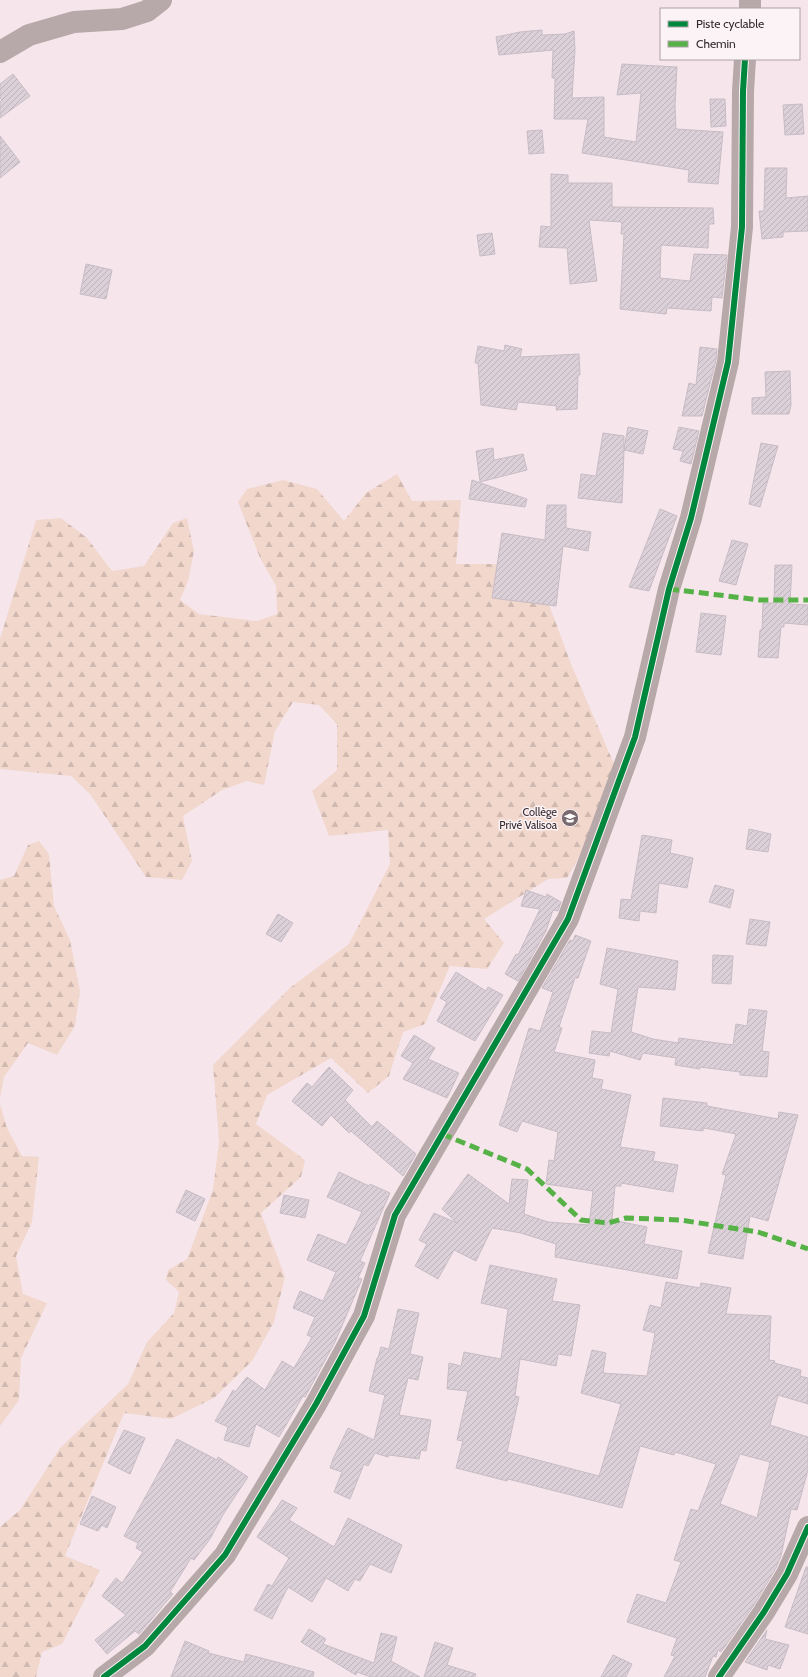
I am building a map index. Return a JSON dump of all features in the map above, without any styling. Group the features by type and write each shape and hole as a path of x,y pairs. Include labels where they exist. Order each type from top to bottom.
{"street":[{"path":"0,52 29,36 74,22 122,19 147,11 162,0"},
{"path":"104,1677 145,1646 225,1555 316,1404 364,1316 395,1215 568,919 634,737 669,589 691,518 728,362 742,227 743,91 745,60"},
{"path":"719,1677 764,1612 787,1574 808,1527"}],"green space":[{"path":"397,474 412,501 461,500 456,564 534,564 571,664 614,764 605,793 582,851 567,878 548,879 484,919 504,943 487,969 450,966 425,1024 403,1032 389,1076 368,1093 331,1058 267,1095 256,1124 305,1160 301,1177 261,1213 285,1277 274,1322 252,1361 214,1398 171,1419 124,1413 65,1556 100,1570 62,1644 42,1652 36,1677 0,1677 0,1527 20,1510 60,1448 128,1384 147,1342 174,1313 179,1292 166,1280 168,1270 187,1259 213,1190 219,1141 213,1065 291,987 349,944 390,864 388,830 329,836 312,791 337,770 337,724 319,705 293,702 275,731 264,785 247,781 222,790 183,816 192,861 182,880 146,877 90,794 71,776 0,769 0,639 36,520 61,518 87,538 112,571 144,566 173,523 187,518 194,551 188,581 180,600 199,614 257,621 277,614 276,586 260,558 238,502 247,489 283,480 317,489 344,521 366,493"},
{"path":"39,841 49,854 54,906 70,940 80,991 75,1026 57,1055 28,1043 4,1077 0,1098 0,880 14,876 28,845"},
{"path":"0,1104 7,1128 22,1156 39,1157 32,1222 16,1256 23,1294 47,1303 21,1358 19,1400 0,1426"}],"building":[{"path":"542,30 542,35 565,34 574,31 575,49 572,98 604,97 604,137 636,142 641,93 617,95 622,64 677,67 675,105 676,129 723,132 718,184 688,182 689,170 582,153 588,119 554,119 555,78 552,78 553,50 499,55 496,37 520,32"},
{"path":"13,74 30,96 0,118 0,102 2,100 0,98 0,84"},
{"path":"710,99 725,99 726,126 711,127"},
{"path":"802,104 804,134 785,135 783,105"},
{"path":"542,130 544,153 529,154 527,131"},
{"path":"0,136 20,162 0,178"},
{"path":"765,168 787,168 786,198 808,196 808,231 783,232 783,237 762,239 759,211 764,211"},
{"path":"551,174 568,175 568,183 612,183 612,207 713,208 714,224 709,224 708,248 661,245 660,278 690,281 694,254 727,255 722,298 712,297 711,311 667,308 666,314 620,309 624,234 621,234 622,222 589,220 597,281 570,284 567,248 539,247 541,226 551,227"},
{"path":"492,233 495,254 480,256 477,235"},
{"path":"86,264 112,270 106,299 80,294"},
{"path":"505,345 522,349 520,357 579,354 580,375 578,375 577,409 556,410 557,406 518,402 516,410 481,405 478,363 475,363 478,346 504,351"},
{"path":"700,347 717,349 716,360 702,416 682,416 689,383 696,385"},
{"path":"790,371 791,405 789,414 752,414 752,398 766,397 765,372"},
{"path":"628,427 648,431 643,454 624,450 622,503 578,498 581,474 596,476 603,433 624,436 624,449"},
{"path":"679,427 699,431 691,464 680,461 683,451 673,449"},
{"path":"761,443 778,446 760,507 749,504"},
{"path":"493,448 494,460 523,454 527,470 480,482 476,451"},
{"path":"472,480 527,499 525,507 469,499"},
{"path":"547,505 566,505 566,528 591,532 588,551 563,546 556,606 492,598 502,533 545,540"},
{"path":"660,509 677,516 649,591 629,587"},
{"path":"732,540 748,544 736,585 719,581"},
{"path":"775,565 792,565 790,604 808,605 808,625 784,623 784,627 781,627 778,658 758,657 760,630 762,630 763,603 774,603"},
{"path":"701,613 726,616 721,655 696,652"},
{"path":"749,829 771,834 768,852 746,849"},
{"path":"642,835 672,840 670,853 693,858 687,888 659,883 656,913 640,911 639,921 619,918 621,899 631,900"},
{"path":"715,885 734,890 730,908 709,902"},
{"path":"526,890 546,897 547,894 561,902 558,911 553,910 546,931 518,981 505,974 516,954 518,955 540,909 521,906"},
{"path":"278,914 293,923 281,942 266,934"},
{"path":"750,919 770,922 766,946 746,944"},
{"path":"575,935 591,941 578,978 575,978 559,1027 562,1028 554,1052 595,1060 592,1078 603,1080 601,1089 631,1095 620,1147 655,1152 653,1161 678,1165 673,1192 621,1183 621,1186 615,1186 612,1220 647,1227 644,1244 682,1251 677,1279 555,1257 556,1244 521,1233 492,1228 476,1261 454,1250 438,1279 415,1266 427,1244 419,1240 434,1213 457,1223 442,1209 468,1174 509,1204 512,1179 528,1180 524,1214 548,1222 589,1225 593,1191 546,1184 549,1160 554,1161 558,1132 522,1121 517,1132 499,1125 529,1028 540,1031 553,992 542,988 570,940 573,941"},
{"path":"607,948 678,961 675,990 638,987 631,1032 653,1039 678,1043 679,1038 733,1045 736,1024 747,1026 749,1009 767,1011 762,1051 769,1052 767,1077 740,1075 740,1072 700,1067 700,1069 675,1065 676,1058 643,1053 640,1060 610,1051 609,1056 589,1053 592,1031 611,1033 618,989 600,984"},
{"path":"713,955 733,956 731,984 712,983"},
{"path":"456,972 486,991 488,987 503,995 475,1041 437,1021 447,1002 440,998"},
{"path":"414,1035 435,1048 428,1059 459,1073 447,1098 403,1079 413,1063 401,1056"},
{"path":"329,1067 353,1090 345,1100 372,1127 377,1121 416,1154 403,1176 351,1131 349,1133 331,1115 322,1126 292,1101 307,1083 312,1087"},
{"path":"663,1098 707,1103 707,1106 778,1119 779,1112 798,1115 768,1221 750,1216 743,1259 708,1253 726,1175 722,1174 736,1134 704,1128 703,1131 660,1126"},
{"path":"339,1172 369,1186 370,1184 390,1193 360,1261 365,1263 358,1278 362,1279 335,1342 305,1397 303,1396 279,1437 256,1424 249,1447 224,1440 228,1427 215,1421 233,1390 235,1392 247,1377 265,1390 282,1361 294,1368 312,1337 307,1335 315,1317 293,1308 300,1291 323,1301 336,1272 307,1260 318,1234 346,1245 362,1212 327,1197"},
{"path":"186,1190 205,1199 195,1221 176,1212"},
{"path":"284,1195 309,1200 305,1218 280,1213"},
{"path":"490,1265 557,1279 552,1301 580,1305 571,1356 558,1354 556,1366 520,1359 515,1396 519,1397 507,1452 599,1476 621,1404 581,1393 592,1350 606,1353 603,1373 647,1376 655,1333 643,1330 650,1305 661,1308 666,1282 700,1288 701,1283 731,1288 726,1314 771,1316 769,1360 775,1361 774,1363 801,1370 800,1376 808,1378 808,1404 778,1395 770,1425 808,1437 808,1470 797,1510 791,1509 781,1556 776,1568 754,1605 721,1652 718,1650 716,1657 713,1656 705,1677 664,1677 675,1656 671,1655 677,1638 627,1622 637,1594 666,1603 681,1562 674,1560 691,1509 698,1511 716,1464 675,1452 674,1455 640,1446 622,1508 508,1479 507,1481 456,1468 463,1441 457,1440 468,1391 447,1389 449,1363 461,1366 464,1352 501,1359 508,1309 481,1303","holes":["740,1454 770,1462 757,1518 720,1504"]},
{"path":"398,1309 419,1313 410,1354 423,1357 418,1380 408,1378 399,1415 431,1420 426,1451 421,1450 419,1459 389,1455 388,1457 375,1453 368,1466 364,1464 350,1499 334,1492 342,1472 330,1468 348,1428 374,1440 385,1395 369,1391 381,1347 389,1349"},
{"path":"124,1430 145,1438 130,1474 108,1463"},
{"path":"177,1439 217,1460 218,1457 248,1477 224,1513 210,1539 194,1560 191,1558 170,1592 173,1594 139,1634 135,1631 107,1654 95,1640 126,1615 102,1596 116,1578 122,1583 143,1552 136,1548 138,1543 124,1536"},
{"path":"92,1496 116,1507 107,1528 102,1525 98,1531 80,1524"},
{"path":"282,1500 297,1508 289,1520 334,1547 348,1518 402,1545 391,1573 370,1564 360,1581 355,1579 348,1591 326,1578 312,1602 288,1587 272,1619 254,1610 268,1584 272,1586 289,1558 257,1537"},
{"path":"806,1567 808,1567 808,1634 785,1627"},
{"path":"309,1629 326,1639 323,1644 374,1663 381,1633 397,1637 391,1661 420,1677 371,1677 357,1672 356,1675 301,1642"},
{"path":"767,1630 765,1639 789,1645 780,1669 768,1665 767,1670 745,1662"},
{"path":"185,1641 209,1651 208,1653 244,1662 246,1654 314,1672 313,1677 171,1677"},
{"path":"435,1642 453,1648 447,1665 476,1674 475,1677 424,1677"},
{"path":"613,1655 632,1664 626,1677 601,1677"}],"marked path":[{"path":"669,589 760,600 808,600"},
{"path":"442,1134 527,1169 581,1220 608,1223 626,1218 680,1220 758,1232 808,1249"}],"cycle path":[{"path":"104,1677 145,1646 225,1555 316,1404 364,1316 395,1215 568,919 635,737 669,589 691,518 728,362 742,227 743,91 745,60"},
{"path":"719,1677 764,1612 787,1574 808,1527"}],"place":[{"name":"Collège Privé Valisoa","path":"570,818"}]}
